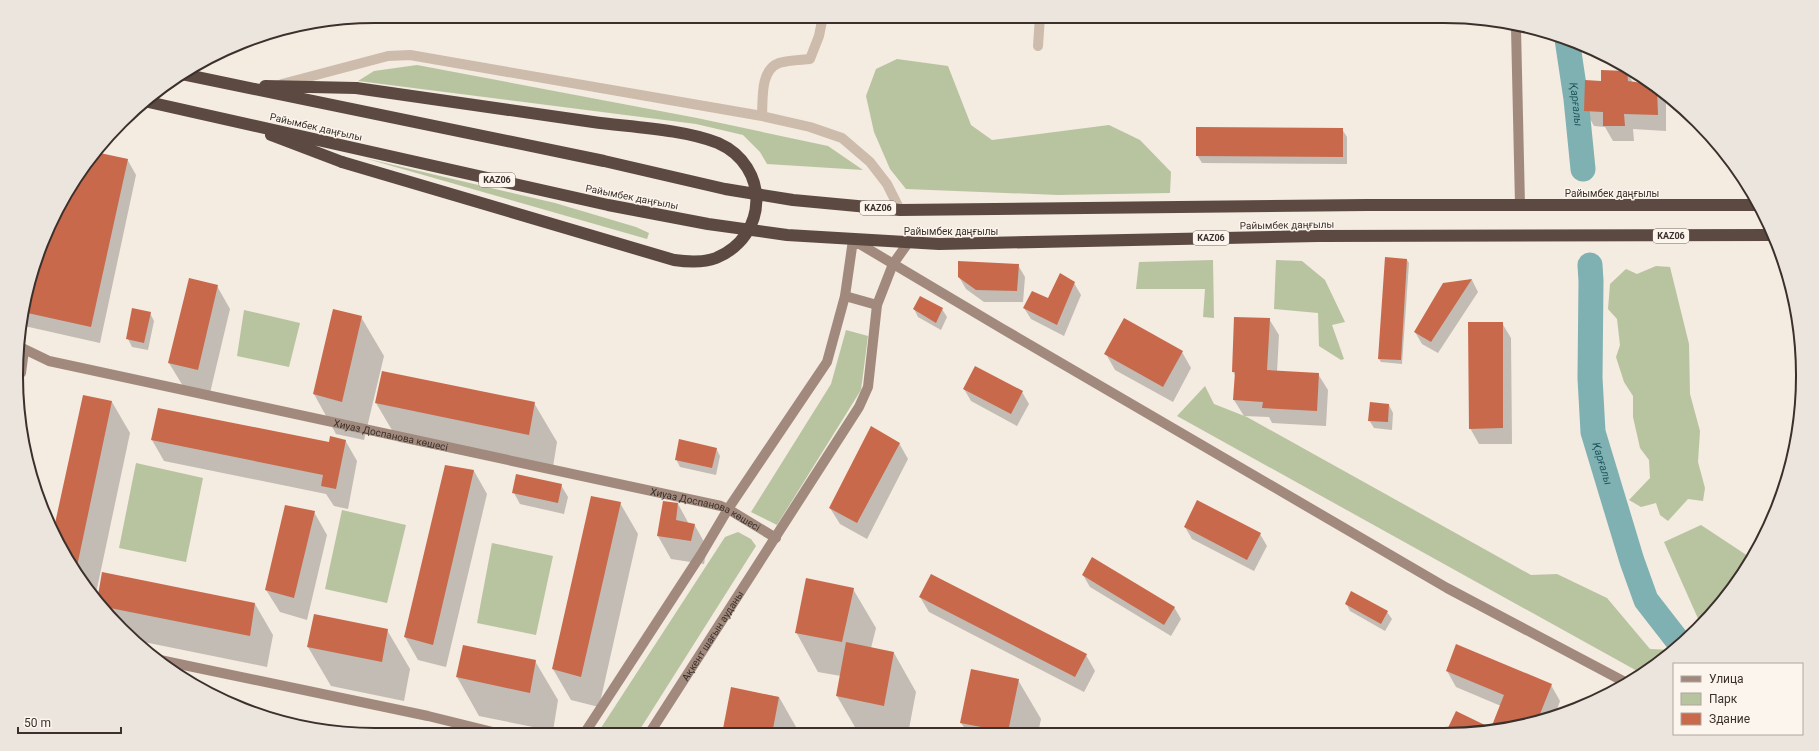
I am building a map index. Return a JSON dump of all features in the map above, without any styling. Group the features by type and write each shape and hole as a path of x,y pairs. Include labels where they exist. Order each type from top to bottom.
{"highway":[{"name":"Райымбек даңғылы","path":"190,76 604,161 725,189 792,200 900,210 1367,205 1752,205"},
{"path":"224,118 342,162 674,260 690,262 716,258 731,249 744,236 755,214 757,193 749,168 737,154 708,139 678,133 539,115 356,88 234,86"},
{"name":"Райымбек даңғылы","path":"152,103 608,205 708,224 787,235 939,244 1326,236 1766,235"}],"street":[{"path":"762,116 765,79 770,68 779,63 810,59 819,36 822,23"},
{"path":"1038,46 1040,23"},
{"path":"1516,31 1520,205"},
{"path":"272,86 388,56 410,55 762,116 810,127 842,138 870,162 887,184 900,210"},
{"path":"588,728 702,553 728,509 827,362 845,296 854,240 1447,588 1621,680"},
{"name":"Ақкент шағын ауданы","path":"653,728 776,538 859,406 868,387 877,305 893,264 908,243"},
{"path":"845,296 877,305"},
{"name":"Хиуаз Доспанова көшесі","path":"24,350 49,361 728,509 776,538"},
{"path":"171,662 428,716 477,728"}],"green space":[{"path":"897,59 948,66 971,125 992,140 1109,125 1140,140 1171,172 1170,193 1058,195 906,189 890,169 874,132 866,96 876,69"},
{"path":"417,65 697,118 828,146 863,170 767,164 760,152 743,135 696,124 358,81 374,71"},
{"path":"364,158 555,203 636,227 649,233 647,239"},
{"path":"1213,260 1214,318 1203,317 1205,289 1136,289 1139,262"},
{"path":"1276,260 1302,261 1325,280 1345,322 1332,325 1344,359 1341,360 1319,346 1318,313 1274,309"},
{"path":"1656,266 1670,267 1689,344 1690,394 1700,431 1698,462 1705,488 1703,501 1688,499 1668,521 1660,515 1656,503 1641,507 1629,500 1650,478 1649,460 1640,448 1633,417 1633,396 1624,382 1616,357 1620,345 1617,319 1608,309 1610,284 1626,269 1637,274"},
{"path":"244,310 300,323 289,367 237,356"},
{"path":"846,330 868,336 861,390 777,525 751,512 831,384"},
{"path":"1205,386 1214,404 1247,417 1531,575 1557,574 1607,598 1650,649 1665,650 1636,671 1177,416"},
{"path":"136,463 203,478 186,562 119,548"},
{"path":"342,510 406,525 387,603 325,589"},
{"path":"1701,525 1747,555 1723,590 1698,619 1664,542"},
{"path":"738,532 751,539 756,546 641,728 601,728 725,537"},
{"path":"492,543 553,556 536,635 477,623"}],"building":[{"path":"1601,70 1621,71 1627,75 1628,81 1640,83 1657,95 1658,115 1624,114 1625,126 1603,126 1603,112 1584,111 1585,80 1601,81"},
{"path":"1196,127 1343,128 1343,157 1196,156"},
{"path":"102,153 128,159 91,327 29,313 35,284 42,262 59,220 82,180"},
{"path":"1385,257 1407,259 1401,360 1378,359"},
{"path":"958,261 1019,264 1017,291 976,290 958,277"},
{"path":"1060,273 1075,282 1057,325 1023,308 1032,291 1048,298"},
{"path":"189,278 218,285 198,370 168,363"},
{"path":"1472,279 1431,342 1414,332 1443,283"},
{"path":"920,296 943,308 936,323 913,309"},
{"path":"132,308 151,312 144,343 126,339"},
{"path":"333,309 362,316 342,402 313,394"},
{"path":"1234,317 1270,318 1267,370 1319,373 1317,411 1262,408 1263,402 1233,400 1235,372 1232,372"},
{"path":"1124,318 1183,351 1163,387 1104,354"},
{"path":"1468,322 1503,322 1503,428 1469,429"},
{"path":"975,366 1023,391 1011,414 963,389"},
{"path":"382,371 535,402 529,435 375,403"},
{"path":"83,395 112,401 78,564 55,522"},
{"path":"1370,402 1389,404 1388,422 1368,421"},
{"path":"158,408 329,442 330,436 346,440 336,489 321,486 323,475 151,440"},
{"path":"871,426 900,443 857,523 829,508"},
{"path":"679,439 717,448 712,468 675,460"},
{"path":"445,465 474,470 433,645 404,637"},
{"path":"516,474 562,484 558,503 512,493"},
{"path":"591,496 621,502 581,677 552,669"},
{"path":"1197,500 1261,533 1247,560 1184,527"},
{"path":"663,501 678,503 676,520 695,524 691,541 657,536"},
{"path":"285,505 315,511 294,598 265,590"},
{"path":"1092,557 1175,607 1164,625 1082,575"},
{"path":"102,572 255,603 250,636 110,608 98,593"},
{"path":"931,574 1087,654 1075,677 919,597"},
{"path":"806,578 854,588 842,642 795,633"},
{"path":"1351,591 1388,611 1381,624 1345,604"},
{"path":"314,614 388,629 382,662 307,647"},
{"path":"846,642 894,652 884,706 836,696"},
{"path":"1456,644 1552,684 1540,714 1492,725 1504,695 1446,671"},
{"path":"463,645 536,660 530,693 456,677"},
{"path":"971,669 1019,679 1009,728 987,728 960,723"},
{"path":"731,687 779,697 773,728 723,728"},
{"path":"1456,711 1486,725 1448,728"}],"waterway":[{"name":"Қарғалы","path":"1568,46 1576,99 1583,169"},
{"name":"Қарғалы","path":"1590,265 1590,378 1593,432 1632,561 1646,600 1677,640"}]}
